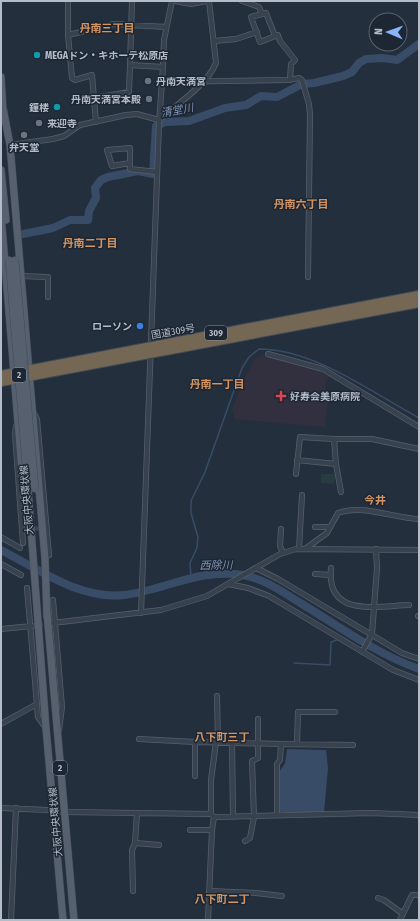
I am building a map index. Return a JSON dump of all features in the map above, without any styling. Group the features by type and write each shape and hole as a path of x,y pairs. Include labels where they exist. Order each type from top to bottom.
{"highway":[{"name":"国道309号","path":"1,382 14,376 29,372 419,295"},
{"name":"国道309号","path":"150,349 419,303"},
{"name":"国道309号","path":"1,375 14,376"}],"main road":[{"name":"大阪中央環状線","path":"1,77 12,260 31,489 43,562 74,920"},
{"path":"3,108 10,145 43,562"},
{"name":"大阪中央環状線","path":"1,170 12,260"},
{"path":"1,214 31,557"},
{"name":"大阪中央環状線","path":"31,489 31,557 63,920"}],"street":[{"path":"68,1 68,35 72,78 75,80 92,75 96,122"},
{"path":"93,98 128,92 132,1"},
{"path":"141,613 156,172 162,67 166,27 173,1 191,4 208,1 216,62 204,81 159,123"},
{"path":"242,1 259,7 262,14"},
{"path":"275,36 266,12 251,17 260,42 275,36 278,34 280,41 295,60 291,64 290,80"},
{"path":"68,35 110,25 131,24 166,27"},
{"path":"214,41 236,39 257,32"},
{"path":"130,65 162,67"},
{"path":"162,82 290,80 299,78 302,80 310,115 308,277"},
{"path":"10,145 53,139 64,136 80,125 126,114 137,114 159,123"},
{"path":"130,163 112,166 107,150 130,148 130,163 130,169 150,170 156,172"},
{"path":"21,276 48,277 48,297"},
{"path":"268,354 323,369 419,426"},
{"path":"32,410 37,419 49,555"},
{"path":"1,537 22,546 15,434 18,420"},
{"path":"296,474 300,437 372,439 419,449"},
{"path":"334,439 336,464 341,492"},
{"path":"297,460 336,464"},
{"path":"299,549 302,495"},
{"path":"306,549 327,534 338,513 345,510 361,510 419,519"},
{"path":"315,527 330,527"},
{"path":"281,529 280,546 282,553"},
{"path":"54,623 161,610 208,596 282,553 299,549 419,550"},
{"path":"363,651 371,635 377,568 376,549"},
{"path":"1,564 21,575"},
{"path":"331,568 333,590 342,600 354,606 373,607 409,605"},
{"path":"255,569 278,579 371,635 419,660"},
{"path":"315,574 331,576"},
{"path":"230,583 269,596 393,670 419,680"},
{"path":"27,588 38,717 46,728"},
{"path":"53,600 62,707 57,736"},
{"path":"1,630 31,626"},
{"path":"208,920 212,830 211,780 217,742 217,696"},
{"path":"1,724 37,704"},
{"path":"297,744 298,712 335,712"},
{"path":"245,841 250,838 254,816 252,761 258,758 258,719"},
{"path":"139,739 195,742 353,745"},
{"path":"195,742 195,776"},
{"path":"232,742 233,817"},
{"path":"277,815 277,764 280,760 281,744"},
{"path":"1,808 54,810 64,812 233,817 371,813 419,815"},
{"path":"11,920 16,808"},
{"path":"133,891 132,850 135,843 138,813"},
{"path":"190,830 212,830"},
{"path":"135,843 159,845"},
{"path":"209,892 256,893 282,896"},
{"path":"378,898 384,900 402,918 412,895 419,895"}],"shaded area":[{"path":"263,354 304,366 330,376 325,384 328,401 325,427 235,419 232,409 244,380 255,358"}],"green space":[{"path":"321,474 335,474 334,484 321,483"}],"water":[{"path":"287,749 326,750 328,768 324,812 279,811 280,771 285,763"}],"waterway":[{"name":"清堂川","path":"23,234 53,228 70,220 88,220 89,211 96,198 95,188 101,180 108,177 138,171 153,174 156,126 165,122 189,121 225,108 246,105 261,96 277,97 302,84 314,83 343,76 352,72 359,63 366,59 383,58 397,60 419,44"},
{"path":"191,577 190,563 197,548 198,537 191,513 191,501 205,472 242,368 249,357 259,349 280,351 300,356 321,364 362,385 419,418"},
{"name":"西除川","path":"1,550 60,582 91,593 108,595 124,595 154,589 182,580 211,574 243,575 251,577 267,583 281,591 388,656 419,669"},
{"path":"294,663 330,665 331,642 337,640"}],"tunnel":[{"path":"22,530 43,528"},
{"path":"32,626 50,624"}],"place":[{"name":"MEGAドン・キホーテ松原店","path":"37,55"},
{"name":"丹南天満宮","path":"148,81"},
{"name":"丹南天満宮本殿","path":"149,99"},
{"name":"鐘楼","path":"57,107"},
{"name":"来迎寺","path":"39,123"},
{"name":"弁天堂","path":"24,135"},
{"name":"ローソン","path":"140,326"},
{"name":"好寿会美原病院","path":"281,396"}],"district":[{"name":"丹南三丁目","path":"107,28"},
{"name":"丹南六丁目","path":"301,204"},
{"name":"丹南二丁目","path":"90,243"},
{"name":"丹南一丁目","path":"217,384"},
{"name":"今井","path":"375,500"},
{"name":"八下町三丁","path":"222,737"},
{"name":"八下町二丁","path":"222,899"}]}
